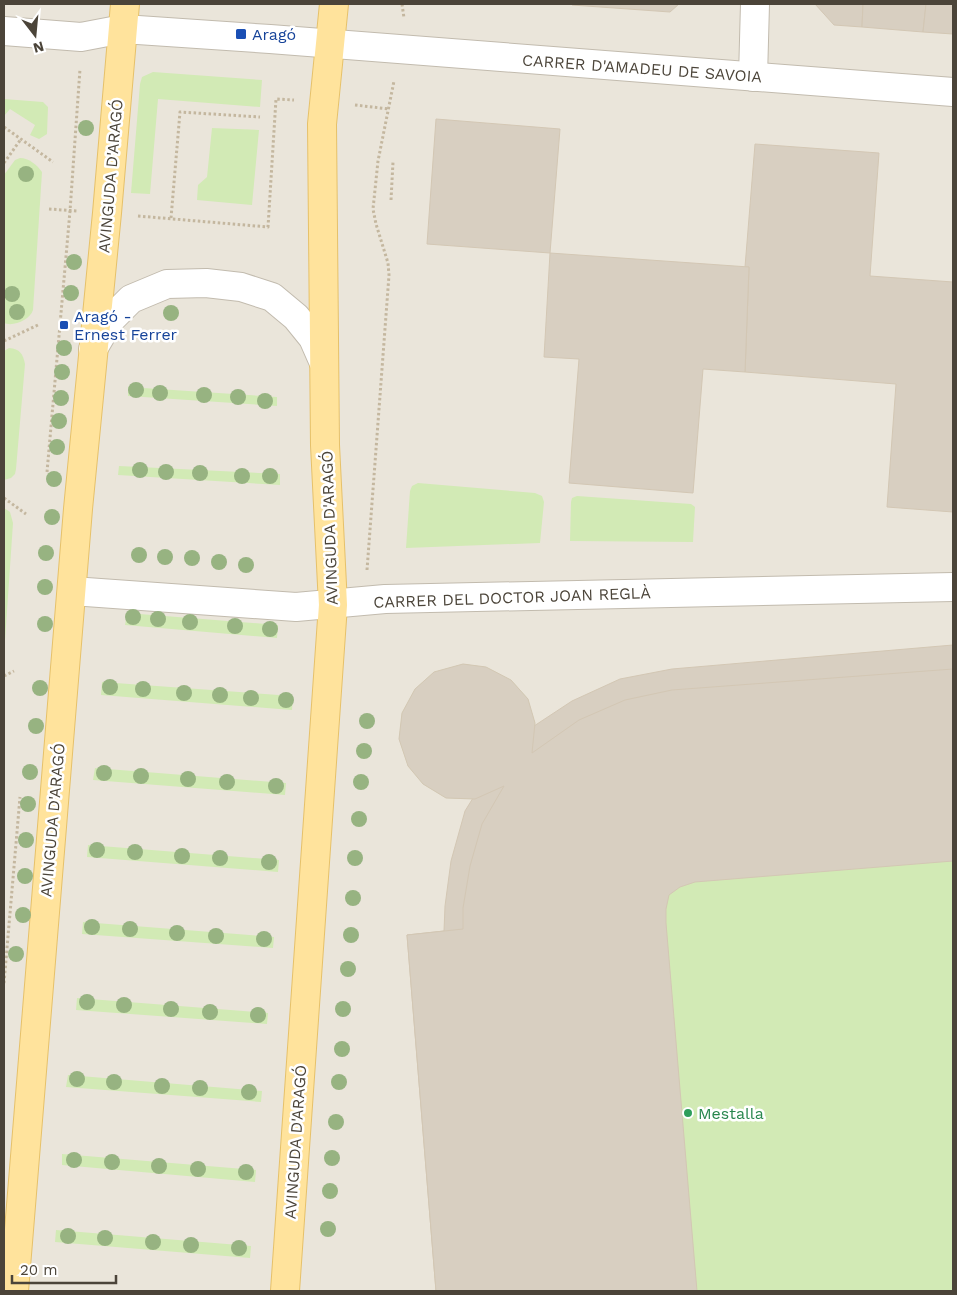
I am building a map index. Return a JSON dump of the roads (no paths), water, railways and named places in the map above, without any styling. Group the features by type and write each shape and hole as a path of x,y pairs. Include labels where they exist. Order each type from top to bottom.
{"main road":[{"name":"AVINGUDA D'ARAGÓ","path":"284,1291 333,605 325,445 322,124 334,4"},
{"name":"AVINGUDA D'ARAGÓ","path":"14,1291 78,509 124,16"}],"street":[{"path":"753,77 755,4"},
{"name":"CARRER D'AMADEU DE SAVOIA","path":"4,31 81,37 124,16 331,44 953,92"},
{"name":"AVINGUDA D'ARAGÓ","path":"93,349 110,320 131,299 167,284 206,283 242,287 272,297 296,317 313,338 324,363"},
{"name":"CARRER DEL DOCTOR JOAN REGLÀ","path":"72,592 296,607 385,599 953,587"}],"place":[{"name":"Aragó","path":"241,34"},
{"name":"Aragó - Ernest Ferrer","path":"64,325"},
{"name":"Mestalla","path":"688,1113"}]}
